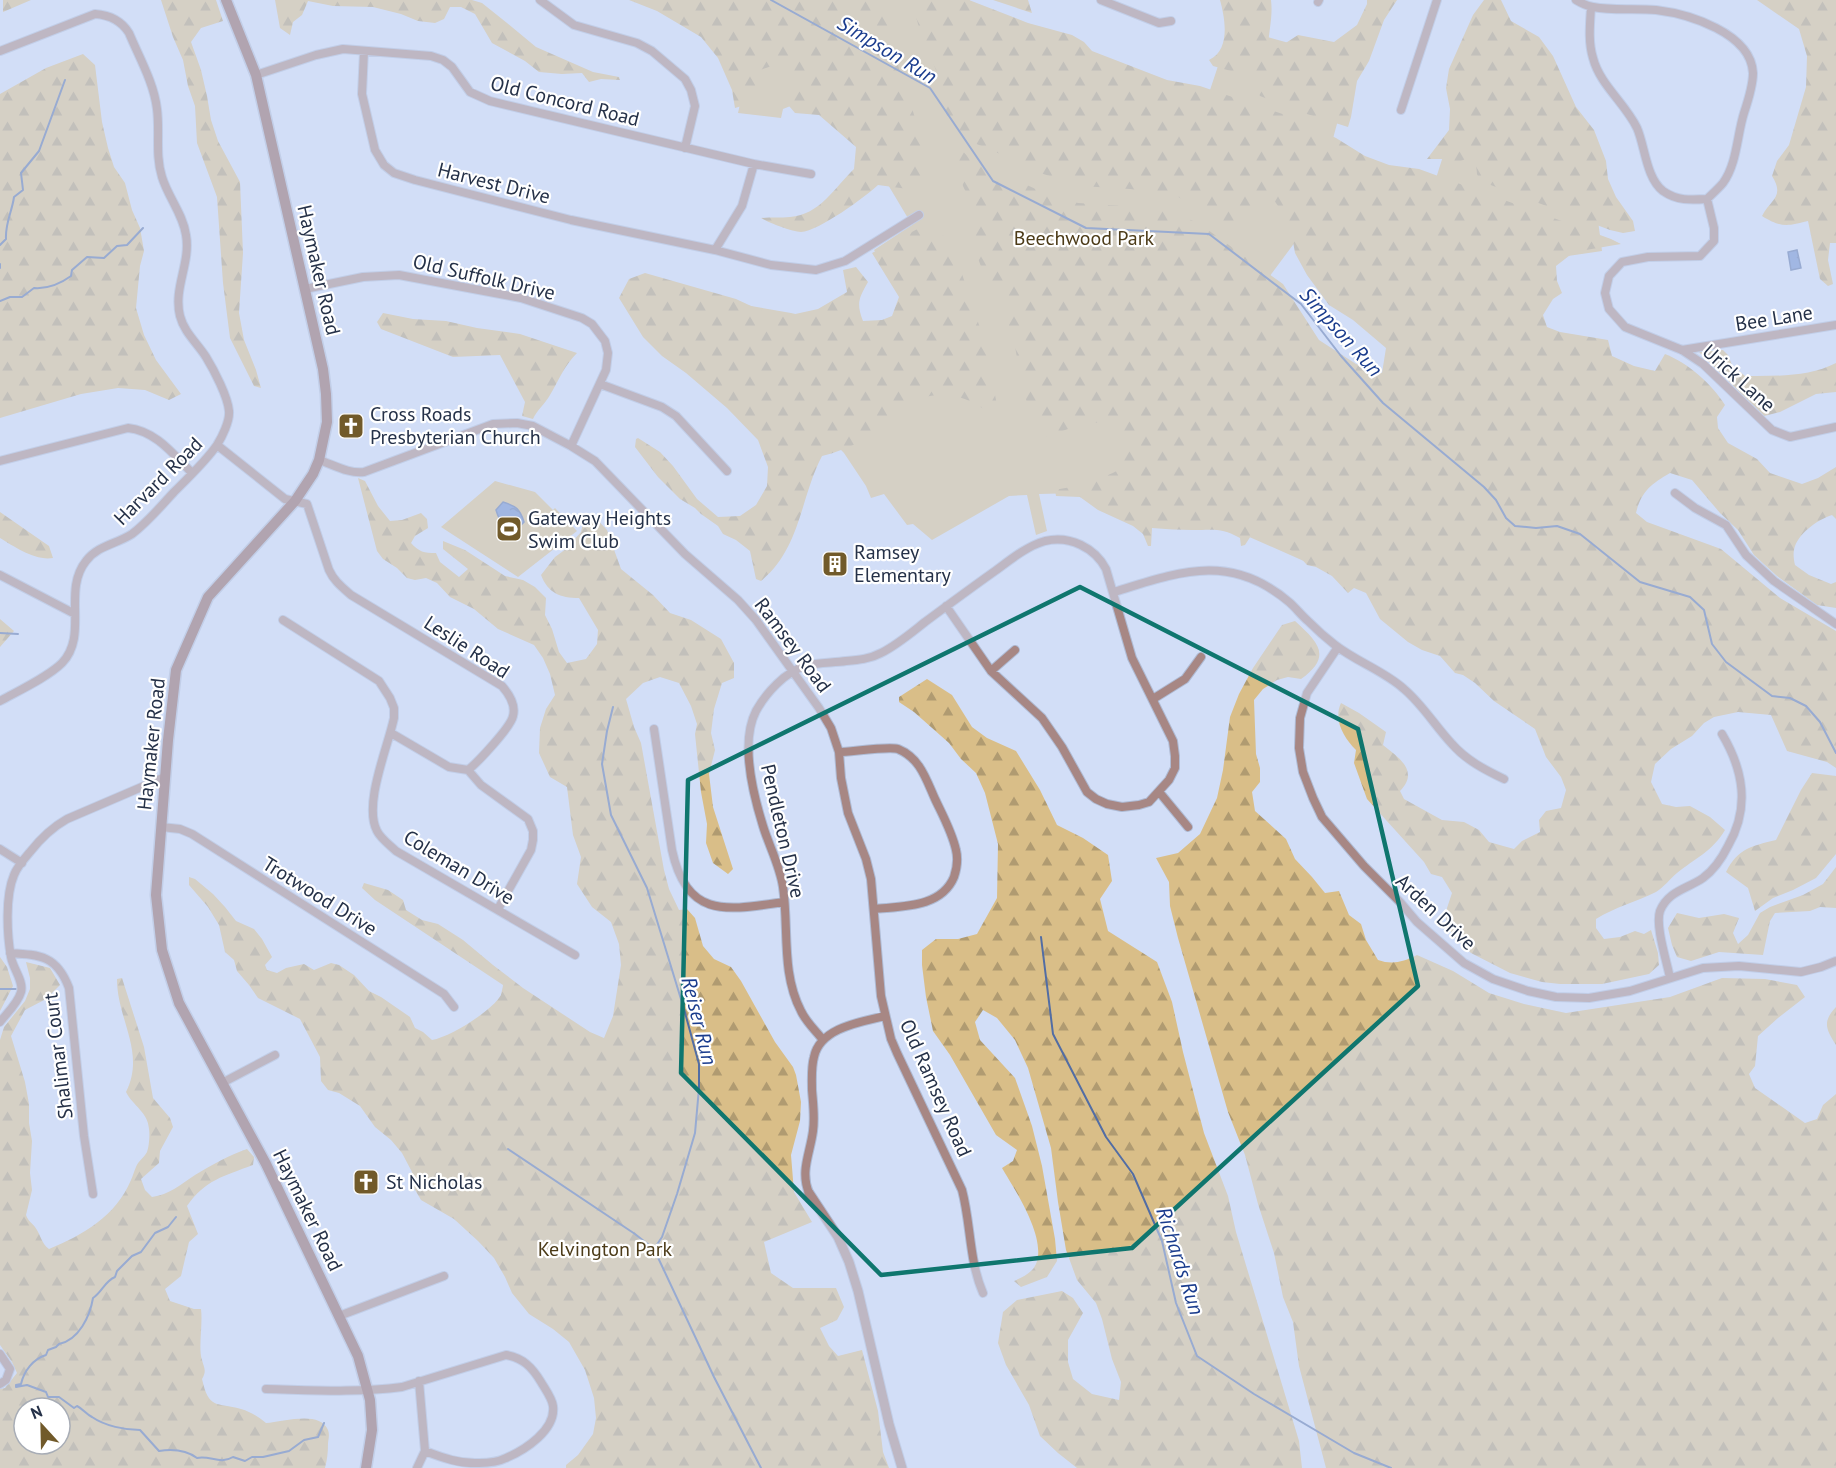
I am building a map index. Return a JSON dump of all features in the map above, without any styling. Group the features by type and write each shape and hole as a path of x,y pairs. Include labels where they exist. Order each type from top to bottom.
{"main road":[{"name":"Haymaker Road","path":"226,0 256,75 305,290 326,394 327,422 319,460 313,474 295,501 208,597 176,670 156,895 162,950 179,1003 272,1176 358,1356 368,1391 372,1430 366,1468"}],"street":[{"path":"540,0 574,24 636,43 652,51 685,79 691,90 695,106 685,148"},
{"path":"1101,0 1159,23 1171,21"},
{"path":"1401,110 1437,0"},
{"path":"1576,0 1591,7 1656,10 1684,15 1721,30 1735,40 1746,54 1753,72 1749,98 1734,156 1724,182 1707,199 1682,200 1662,190 1651,176 1643,141 1635,124 1601,77 1593,57 1590,34 1591,7"},
{"name":"Harvard Road","path":"0,51 95,14 111,16 129,33 154,96 157,110 158,162 162,179 180,215 186,235 186,259 177,299 180,317 186,331 207,358 229,411 229,419 217,445 192,473 133,533 94,553 80,570 76,584 75,641 70,654 60,665 0,701"},
{"name":"Old Concord Road","path":"256,75 329,51 343,49 431,56 443,60 452,67 470,92 490,101 754,164 811,174"},
{"name":"Harvest Drive","path":"364,51 362,94 368,122 375,150 384,165 394,173 571,220 715,250 771,265 816,270 845,261 919,215"},
{"path":"715,250 742,207 754,164"},
{"name":"Urick Lane","path":"1707,199 1714,228 1714,241 1700,256 1648,257 1622,262 1609,276 1605,293 1609,309 1625,327 1682,350 1702,364 1772,430 1790,437 1836,427"},
{"name":"Old Suffolk Drive","path":"305,290 363,277 399,274 522,298 582,318 599,332 605,341 608,362 571,446"},
{"name":"Bee Lane","path":"1682,350 1836,325"},
{"path":"600,384 662,406 676,416 727,471"},
{"name":"Ramsey Road","path":"319,460 345,470 364,472 492,424 533,426 595,461 685,554 738,600 756,620 831,728 839,753 848,813 871,879 880,985 885,1016"},
{"path":"0,461 128,428 143,431 156,438 192,473"},
{"path":"217,445 285,499 295,501"},
{"path":"1675,492 1695,508 1726,525 1746,555 1774,581 1836,624"},
{"name":"Leslie Road","path":"295,501 307,504 329,570 339,585 351,595 502,686 508,694 514,715 510,723 468,770"},
{"path":"793,672 806,666 864,659 878,655 1016,555 1046,541 1060,540 1082,545 1101,559 1106,569 1132,658 1173,741 1176,756 1175,768 1160,793 1149,802 1126,807 1107,804 1096,799 1088,792 1042,718 991,670 946,606"},
{"path":"1114,592 1182,572 1199,570 1228,571 1266,586 1289,602 1338,647 1380,671 1405,689 1452,745 1468,759 1504,779"},
{"path":"0,575 75,614"},
{"name":"Coleman Drive","path":"283,620 379,681 385,688 394,708 391,733 372,799 372,815 377,831 387,843 396,851 575,955"},
{"name":"Arden Drive","path":"1338,647 1307,693 1300,718 1299,748 1303,772 1313,798 1322,817 1364,866 1417,922 1464,963 1493,979 1528,991 1556,997 1589,998 1630,991 1703,968 1739,966 1801,972 1836,961"},
{"path":"991,670 1015,650"},
{"path":"1153,699 1185,680 1201,657"},
{"name":"Pendleton Drive","path":"793,672 776,685 756,712 749,734 750,764 756,798 782,884 789,977 794,997 802,1014 823,1040"},
{"path":"654,729 672,850 676,870 684,885 708,904 722,908 742,908 784,902"},
{"path":"391,733 449,768 468,770 481,785 528,819 534,840 531,850 498,909"},
{"path":"1670,978 1659,925 1659,913 1671,896 1702,878 1718,863 1735,835 1743,804 1740,773 1731,749 1722,734"},
{"path":"839,753 896,748 913,758 924,772 948,825 957,852 957,869 950,886 933,899 915,905 874,909"},
{"path":"0,1022 19,999 22,986 12,964 10,953 8,898 14,872 54,826 165,777"},
{"path":"1160,793 1188,827"},
{"name":"Trotwood Drive","path":"161,827 192,834 444,994 454,1007"},
{"path":"0,849 22,862"},
{"name":"Shalimar Court","path":"10,953 47,958 55,963 69,988 83,1125 93,1194"},
{"name":"Old Ramsey Road","path":"823,1040 848,1026 885,1016 897,1053 962,1190 977,1280 983,1293"},
{"path":"823,1040 813,1058 813,1132 804,1174 805,1184 838,1237 849,1262 902,1468"},
{"path":"222,1083 275,1055"},
{"path":"339,1316 444,1276"},
{"path":"0,1354 10,1369 6,1380 0,1384"},
{"path":"266,1389 368,1391 402,1387 506,1355 525,1361 534,1370 550,1397 553,1406 550,1425 543,1433 507,1458 494,1462 468,1463 445,1459 425,1451"},
{"path":"417,1468 425,1451 418,1381"}],"highlighted area":[{"path":"1080,587 1358,729 1418,986 1132,1248 881,1275 681,1073 688,780"}],"green space":[{"path":"3,0 31,0 3,12"},
{"path":"161,0 216,0 223,21 201,28 191,42 201,70 211,120 218,141 240,182 243,253 239,313 244,340 261,388 254,386 230,338 223,283 217,197 197,143 195,106 183,60"},
{"path":"275,0 472,0 482,3 536,47 593,72 619,77 620,80 601,79 589,82 582,73 539,72 525,61 492,43 475,14 461,7 450,7 444,19 435,23 418,21 373,7 333,6 308,1 302,15 293,22 290,35 280,28"},
{"path":"629,0 883,0 891,44 924,152 927,173 921,184 908,189 878,185 830,220 801,232 792,231 761,218 801,215 818,206 854,169 856,147 819,115 795,113 784,100 794,79 775,65 760,70 752,103 735,108 732,90 718,58 701,37 657,11"},
{"name":"Beechwood Park","path":"659,0 970,0 967,14 1207,99 1231,27 1354,61 1328,157 1432,191 1486,20 1589,152 1602,251 1357,287 1304,230 1172,408 1306,562 1220,524 1079,493 1039,494 1047,531 1036,535 1027,495 1009,496 932,540 913,524 907,525 884,494 871,498 866,486 844,453 783,391 723,301 791,313 893,336 902,294 874,250 912,225 856,131 798,103 783,109 781,118 738,113 742,95 717,44"},
{"path":"911,0 969,0 1028,23 1072,35 1084,42 1092,51 1167,80 1200,86 1297,119 1336,138 1365,156 1389,165 1419,169 1621,244 1574,252 1556,266 1557,281 1562,293 1553,299 1543,315 1547,327 1560,332 1608,340 1612,356 1634,366 1655,371 1665,354 1682,363 1706,382 1725,405 1717,417 1718,428 1728,443 1757,459 1770,473 1802,484 1836,467 1836,519 1832,515 1808,528 1799,538 1794,553 1795,565 1809,575 1831,584 1836,582 1836,608 1817,605 1777,576 1754,555 1738,530 1692,480 1670,473 1648,489 1638,506 1636,513 1647,522 1721,549 1780,598 1836,631 1836,768 1827,762 1787,751 1771,715 1738,712 1714,717 1704,723 1692,736 1671,749 1655,764 1651,782 1662,804 1676,807 1690,806 1710,817 1725,830 1709,849 1659,890 1596,919 1596,928 1604,939 1620,937 1635,931 1644,934 1651,930 1659,965 1649,974 1602,984 1542,982 1510,973 1471,953 1452,935 1446,919 1452,893 1442,877 1431,874 1424,862 1367,799 1354,763 1356,750 1347,740 1338,716 1341,703 1386,732 1383,745 1405,765 1407,771 1406,784 1400,791 1404,799 1442,820 1464,822 1479,830 1489,842 1514,849 1522,841 1540,832 1539,820 1546,811 1561,808 1566,790 1561,777 1546,757 1535,729 1494,701 1475,683 1455,673 1440,656 1408,642 1380,619 1366,593 1354,588 1348,593 1332,576 1307,565 1297,554 1268,534 1254,531 1245,545 1241,546 1240,538 1222,531 1152,528 1151,546 1148,546 1143,534 1133,526 1098,510 1080,497 1056,496 1055,490 1100,478 1123,467 1121,417 1068,429 1042,438 1041,425 1028,407 1014,340 997,293 982,269 969,235 974,209 963,186 957,160 957,145 970,159 1040,191 1078,203 1169,209 1201,225 1283,284 1319,340 1356,364 1382,373 1386,348 1353,320 1329,305 1307,275 1295,253 1290,224 1274,200 1244,218 1229,231 1174,194 1081,186 1034,171 950,133 941,82 921,34"},
{"path":"993,0 1028,0 1032,13"},
{"path":"1220,0 1271,0 1268,46 1278,48 1298,35 1334,42 1357,25 1367,0 1397,0 1384,20 1369,61 1357,81 1348,127 1260,96 1248,73 1213,66 1209,60 1221,49 1225,33"},
{"path":"1484,0 1501,0 1511,21 1539,37 1553,56 1576,107 1594,130 1606,161 1608,179 1616,197 1633,221 1635,231 1623,233 1610,230 1480,181 1476,163 1468,159 1455,165 1442,159 1427,159 1449,130 1450,109 1446,88 1449,69 1473,15"},
{"path":"1757,0 1836,0 1836,243 1830,243 1828,260 1833,284 1828,286 1820,279 1808,221 1785,225 1774,223 1762,216 1777,193 1776,183 1772,176 1777,161 1789,145 1806,87 1807,56 1799,29"},
{"path":"83,54 95,65 102,122 108,148 114,167 125,183 132,210 140,228 144,251 140,266 136,308 144,335 156,360 181,394 169,400 145,390 118,388 81,394 0,418 0,94 46,68"},
{"path":"927,224 949,240 961,271 984,340 997,405 993,414 960,397 942,395 927,397 893,411 895,420 878,432 851,446 822,456 792,538 784,553 761,581 756,579 750,551 736,540 723,534 718,526 680,499 658,477 635,447 638,438 660,452 697,499 718,517 740,516 756,505 767,486 768,467 758,440 727,408 662,356 643,337 619,298 629,279 645,273 736,299 777,318 818,309 847,292 843,270 856,267 868,282 860,301 863,321 882,320 892,316 899,297 872,253"},
{"path":"383,313 520,334 577,353 533,419 522,416 525,402 500,355 453,357 381,329 377,322"},
{"path":"1723,350 1732,365 1745,376 1780,376 1803,373 1826,368 1836,363 1836,392 1816,394 1780,412 1764,416 1699,352"},
{"name":"Kelvington Park","path":"358,478 365,481 378,506 390,521 402,520 421,513 427,519 428,528 415,536 411,543 422,551 436,553 440,562 459,577 468,569 443,549 443,541 465,550 505,576 523,580 535,587 546,598 545,615 559,652 567,663 586,659 597,644 598,630 579,598 566,597 551,590 541,575 555,557 566,549 581,532 583,523 579,514 593,515 607,530 621,569 653,595 670,613 691,620 721,639 734,663 734,678 722,683 714,709 711,733 715,750 709,774 713,807 733,869 728,874 713,863 706,843 707,824 695,734 697,724 679,683 660,677 643,683 626,699 641,743 669,889 679,910 687,909 695,918 703,946 714,959 731,967 741,981 796,1075 801,1102 800,1121 791,1155 794,1192 812,1222 764,1242 771,1273 793,1288 836,1288 844,1307 837,1320 820,1328 829,1346 838,1356 862,1350 878,1411 883,1452 889,1468 566,1468 566,1465 578,1455 593,1434 596,1418 594,1398 585,1370 569,1342 529,1314 512,1293 494,1258 478,1241 454,1219 421,1200 414,1188 412,1172 402,1153 375,1127 360,1106 339,1093 328,1090 321,1081 320,1057 300,1019 258,998 237,971 234,960 225,952 219,925 208,907 189,885 189,877 195,879 213,894 236,921 254,929 272,957 265,965 267,970 277,973 286,968 304,964 314,970 331,963 339,965 354,975 369,991 410,1017 415,1028 432,1040 440,1038 470,1022 489,1008 501,995 503,985 375,900 362,888 364,883 388,890 403,900 406,910 422,920 438,924 463,940 523,988 590,1032 604,1038 613,1016 621,965 619,944 611,922 592,907 577,884 581,857 573,835 567,787 550,777 539,753 540,728 546,709 555,695 543,658 534,645 498,629 474,609 450,597 437,583 426,578 415,580 407,578 383,559 377,551"},
{"name":"Gateway Heights Swim Club","path":"495,481 535,492 553,510 555,508 577,531 518,577 441,527"},
{"path":"0,512 49,546 53,558 32,555 0,538"},
{"path":"0,619 14,631 0,647"},
{"path":"1295,621 1315,643 1319,649 1319,656 1311,671 1301,679 1288,677 1277,680 1263,689 1254,700 1256,754 1260,768 1260,782 1252,792 1255,811 1286,839 1295,859 1325,893 1339,891 1349,915 1361,924 1366,940 1378,960 1398,962 1417,955 1453,971 1489,993 1524,1004 1566,1013 1670,997 1722,978 1765,979 1797,985 1805,997 1758,1036 1755,1066 1749,1074 1755,1088 1805,1123 1817,1119 1823,1105 1836,1094 1836,1468 1326,1468 1299,1366 1293,1322 1283,1297 1274,1253 1245,1155 1228,1112 1178,938 1170,906 1169,882 1156,858 1178,853 1200,834 1217,798 1230,717 1239,694 1253,668 1282,625"},
{"path":"927,679 952,695 972,727 987,738 1016,751 1040,790 1057,825 1083,838 1108,855 1112,881 1100,899 1108,931 1157,962 1172,1002 1204,1133 1228,1196 1236,1232 1299,1441 1302,1468 1077,1468 1040,1436 1029,1405 1006,1365 998,1343 1003,1312 1017,1300 1062,1291 1073,1298 1083,1313 1068,1340 1068,1362 1073,1379 1092,1394 1119,1400 1121,1382 1112,1359 1102,1319 1096,1303 1077,1280 1066,1250 1051,1148 1028,1068 1015,1040 997,1018 983,1010 975,1022 980,1040 1015,1078 1032,1126 1042,1166 1055,1239 1057,1261 1047,1277 1021,1287 1014,1281 1032,1270 1038,1253 1034,1228 1002,1168 1013,1161 1017,1150 996,1135 950,1055 933,1031 926,997 922,950 936,939 958,939 977,934 997,898 998,844 985,793 976,773 949,743 899,702 899,697"},
{"path":"1812,773 1836,776 1836,854 1816,878 1773,898 1755,911 1748,888 1726,872 1736,858 1747,849 1776,840"},
{"path":"1836,867 1836,908 1820,907 1810,911 1775,913 1770,921 1763,955 1719,952 1691,961 1677,957 1668,928 1677,913 1699,918 1724,914 1739,918 1733,933 1738,944 1748,935 1760,913 1823,884"},
{"path":"0,957 7,967 13,986 0,1011"},
{"path":"26,962 50,968 60,985 46,999 25,1010 11,1036 29,1104 32,1190 26,1215 28,1219 49,1249 86,1231 117,1204 125,1193 137,1165 147,1152 148,1123 126,1092 133,1063 132,1049 118,994 117,979 122,978 144,1047 153,1098 170,1118 173,1127 160,1151 159,1163 141,1179 145,1190 152,1197 164,1194 214,1164 247,1149 254,1157 253,1165 208,1185 187,1206 198,1234 189,1242 181,1276 165,1289 170,1301 201,1309 200,1350 205,1369 202,1379 205,1389 215,1403 245,1410 266,1423 309,1419 324,1424 329,1434 325,1468 0,1468 0,1389 5,1388 17,1373 0,1345 0,1040 4,1027 25,1001 30,989"},
{"path":"1836,1007 1836,1045 1827,1021"}],"water":[{"path":"1797,250 1801,268 1791,270 1788,252"},
{"path":"503,502 514,507 521,514 524,522 516,530 505,525 499,518 496,510"}],"waterway":[{"name":"Simpson Run","path":"771,0 930,88 993,181 1086,228 1209,234 1301,304 1341,356 1383,403 1484,487 1496,500 1506,518 1515,526 1536,528 1557,526 1580,534 1640,582 1690,597 1704,610 1712,644 1726,662 1772,696 1790,698 1806,706 1820,722 1836,753"},
{"path":"0,245 6,239 14,197 23,190 21,173 39,151 65,80"},
{"path":"0,301 10,297 22,297 34,288 49,287 62,281 71,276 72,270 87,257 104,258 117,246 127,245 143,228"},
{"path":"0,633 18,634"},
{"name":"Reiser Run","path":"613,707 602,764 611,815 647,888 699,1064 695,1133 662,1237 654,1249"},
{"name":"Richards Run","path":"1041,937 1053,1034 1106,1137 1133,1174 1162,1241 1176,1303 1197,1356 1254,1394 1354,1453 1391,1468"},
{"path":"0,989 16,989"},
{"name":"Reiser Run","path":"508,1149 654,1249 714,1377 761,1468"},
{"path":"16,1387 21,1384 24,1375 33,1363 46,1355 48,1350 66,1342 78,1332 86,1319 93,1298 115,1277 117,1271 132,1256 141,1252 155,1233 168,1227 176,1217"},
{"path":"16,1387 27,1385 46,1392 48,1397 59,1397 74,1408 77,1406 90,1416 109,1425 140,1430 159,1451 179,1451 197,1458 224,1460 233,1457 245,1461 252,1457 289,1451 304,1440 318,1437 324,1423"}],"place":[{"name":"Cross Roads Presbyterian Church","path":"351,426"},
{"name":"Gateway Heights Swim Club","path":"509,529"},
{"name":"Ramsey Elementary","path":"835,564"},
{"name":"St Nicholas","path":"366,1182"}]}
